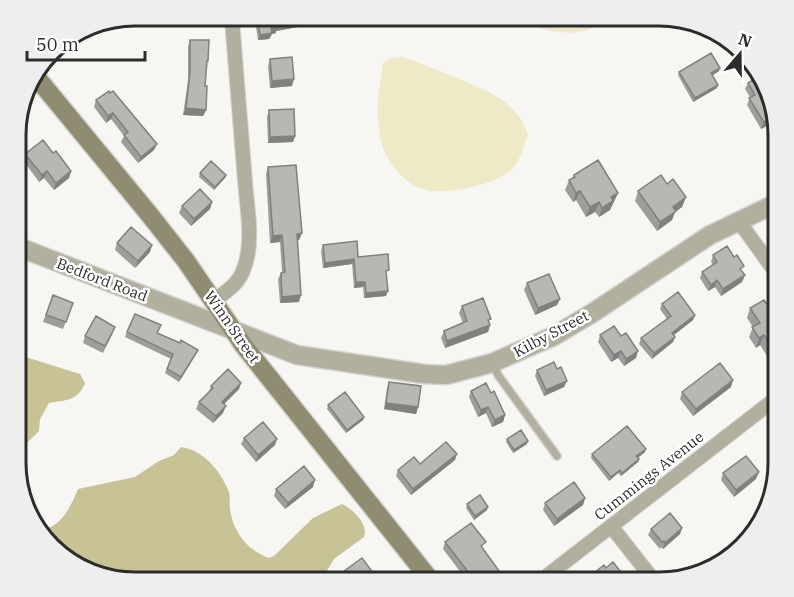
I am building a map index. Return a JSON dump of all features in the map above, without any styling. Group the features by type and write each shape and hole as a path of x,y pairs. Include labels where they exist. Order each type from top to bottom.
{"main road":[{"name":"Winn Street","path":"40,81 186,261 234,331 298,416 424,572"}],"street":[{"path":"213,301 237,281 245,266 248,249 246,192 232,26"},
{"name":"Kilby Street","path":"234,331 297,355 435,375 454,374 492,363 535,346 571,327 694,244 768,207"},
{"path":"738,220 768,262"},
{"name":"Bedford Road","path":"26,250 234,331"},
{"name":"Cummings Avenue","path":"552,572 768,405"},
{"path":"611,526 648,572"}],"lane":[{"path":"492,363 557,456"}],"shaded area":[{"path":"534,26 595,26 585,31 572,33"},
{"path":"403,57 489,92 516,113 528,134 513,168 506,174 485,183 446,191 426,190 401,175 384,151 378,114 383,63 390,58"},
{"path":"26,357 80,374 85,383 75,396 49,403 40,419 39,431 26,444"},
{"path":"181,447 196,452 210,462 229,492 232,517 238,533 261,555 269,558 274,556 313,518 342,504 359,518 364,527 364,537 334,559 326,571 120,571 80,557 48,528 64,516 78,489 135,477 159,461 174,455"}],"building":[{"path":"259,26 278,26 271,28 272,33 260,35"},
{"path":"190,40 209,40 205,86 207,86 206,110 186,108 190,73"},
{"path":"711,53 720,68 711,73 718,85 695,98 679,72"},
{"path":"292,57 294,79 272,81 270,59"},
{"path":"753,80 763,100 768,120 764,122 749,98 755,95 748,83"},
{"path":"109,91 110,93 113,91 157,144 141,157 124,135 128,132 113,113 108,116 96,100"},
{"path":"294,109 295,136 270,137 269,110"},
{"path":"43,140 53,153 56,151 71,171 56,183 47,171 42,175 26,153"},
{"path":"598,160 618,193 611,197 613,201 602,208 599,202 590,207 580,191 576,193 569,180"},
{"path":"211,161 226,175 215,187 200,173"},
{"path":"296,165 302,233 297,234 301,295 282,297 281,273 285,272 282,235 273,236 268,167"},
{"path":"661,175 667,184 673,179 686,197 673,207 676,211 660,222 638,191"},
{"path":"200,189 212,202 194,219 182,206"},
{"path":"131,227 152,245 138,261 117,243"},
{"path":"357,241 358,257 388,254 389,270 386,271 388,291 366,293 365,282 356,282 354,259 325,263 323,245"},
{"path":"727,246 744,266 740,269 745,275 723,289 717,280 711,285 702,272 717,262 713,255"},
{"path":"549,274 560,299 538,308 527,283"},
{"path":"678,292 695,315 672,333 675,337 654,353 641,338 671,316 662,304"},
{"path":"53,295 73,303 66,322 46,315"},
{"path":"483,298 491,319 488,320 490,325 447,341 444,331 467,321 462,306"},
{"path":"764,300 768,306 768,341 764,335 759,338 752,327 760,323 750,308"},
{"path":"135,314 161,325 157,333 180,343 181,340 198,350 181,377 167,369 173,354 127,332"},
{"path":"96,316 115,327 105,346 85,336"},
{"path":"614,326 621,336 626,333 638,351 626,359 621,351 614,355 600,335"},
{"path":"554,362 557,369 561,367 567,381 546,390 537,370"},
{"path":"720,363 733,380 696,409 682,392"},
{"path":"228,369 241,383 222,402 226,406 216,416 199,402"},
{"path":"389,382 421,386 418,407 386,403"},
{"path":"486,383 491,393 494,391 505,415 495,420 488,407 481,410 471,391"},
{"path":"345,392 364,417 347,430 328,405"},
{"path":"263,422 277,439 258,455 244,438"},
{"path":"627,426 646,449 636,456 639,459 622,473 620,470 611,477 592,454"},
{"path":"521,430 528,441 514,450 507,439"},
{"path":"446,442 457,454 413,489 398,470 414,457 420,464"},
{"path":"746,456 759,472 736,490 723,473"},
{"path":"304,466 315,480 288,503 276,489"},
{"path":"574,482 585,498 557,519 545,503"},
{"path":"480,495 488,507 475,516 467,504"},
{"path":"670,513 682,528 665,543 651,529"},
{"path":"471,523 486,542 481,546 500,572 468,572 445,542"},
{"path":"362,558 372,571 344,571"},
{"path":"613,562 621,572 595,572 604,565 606,568"}]}
